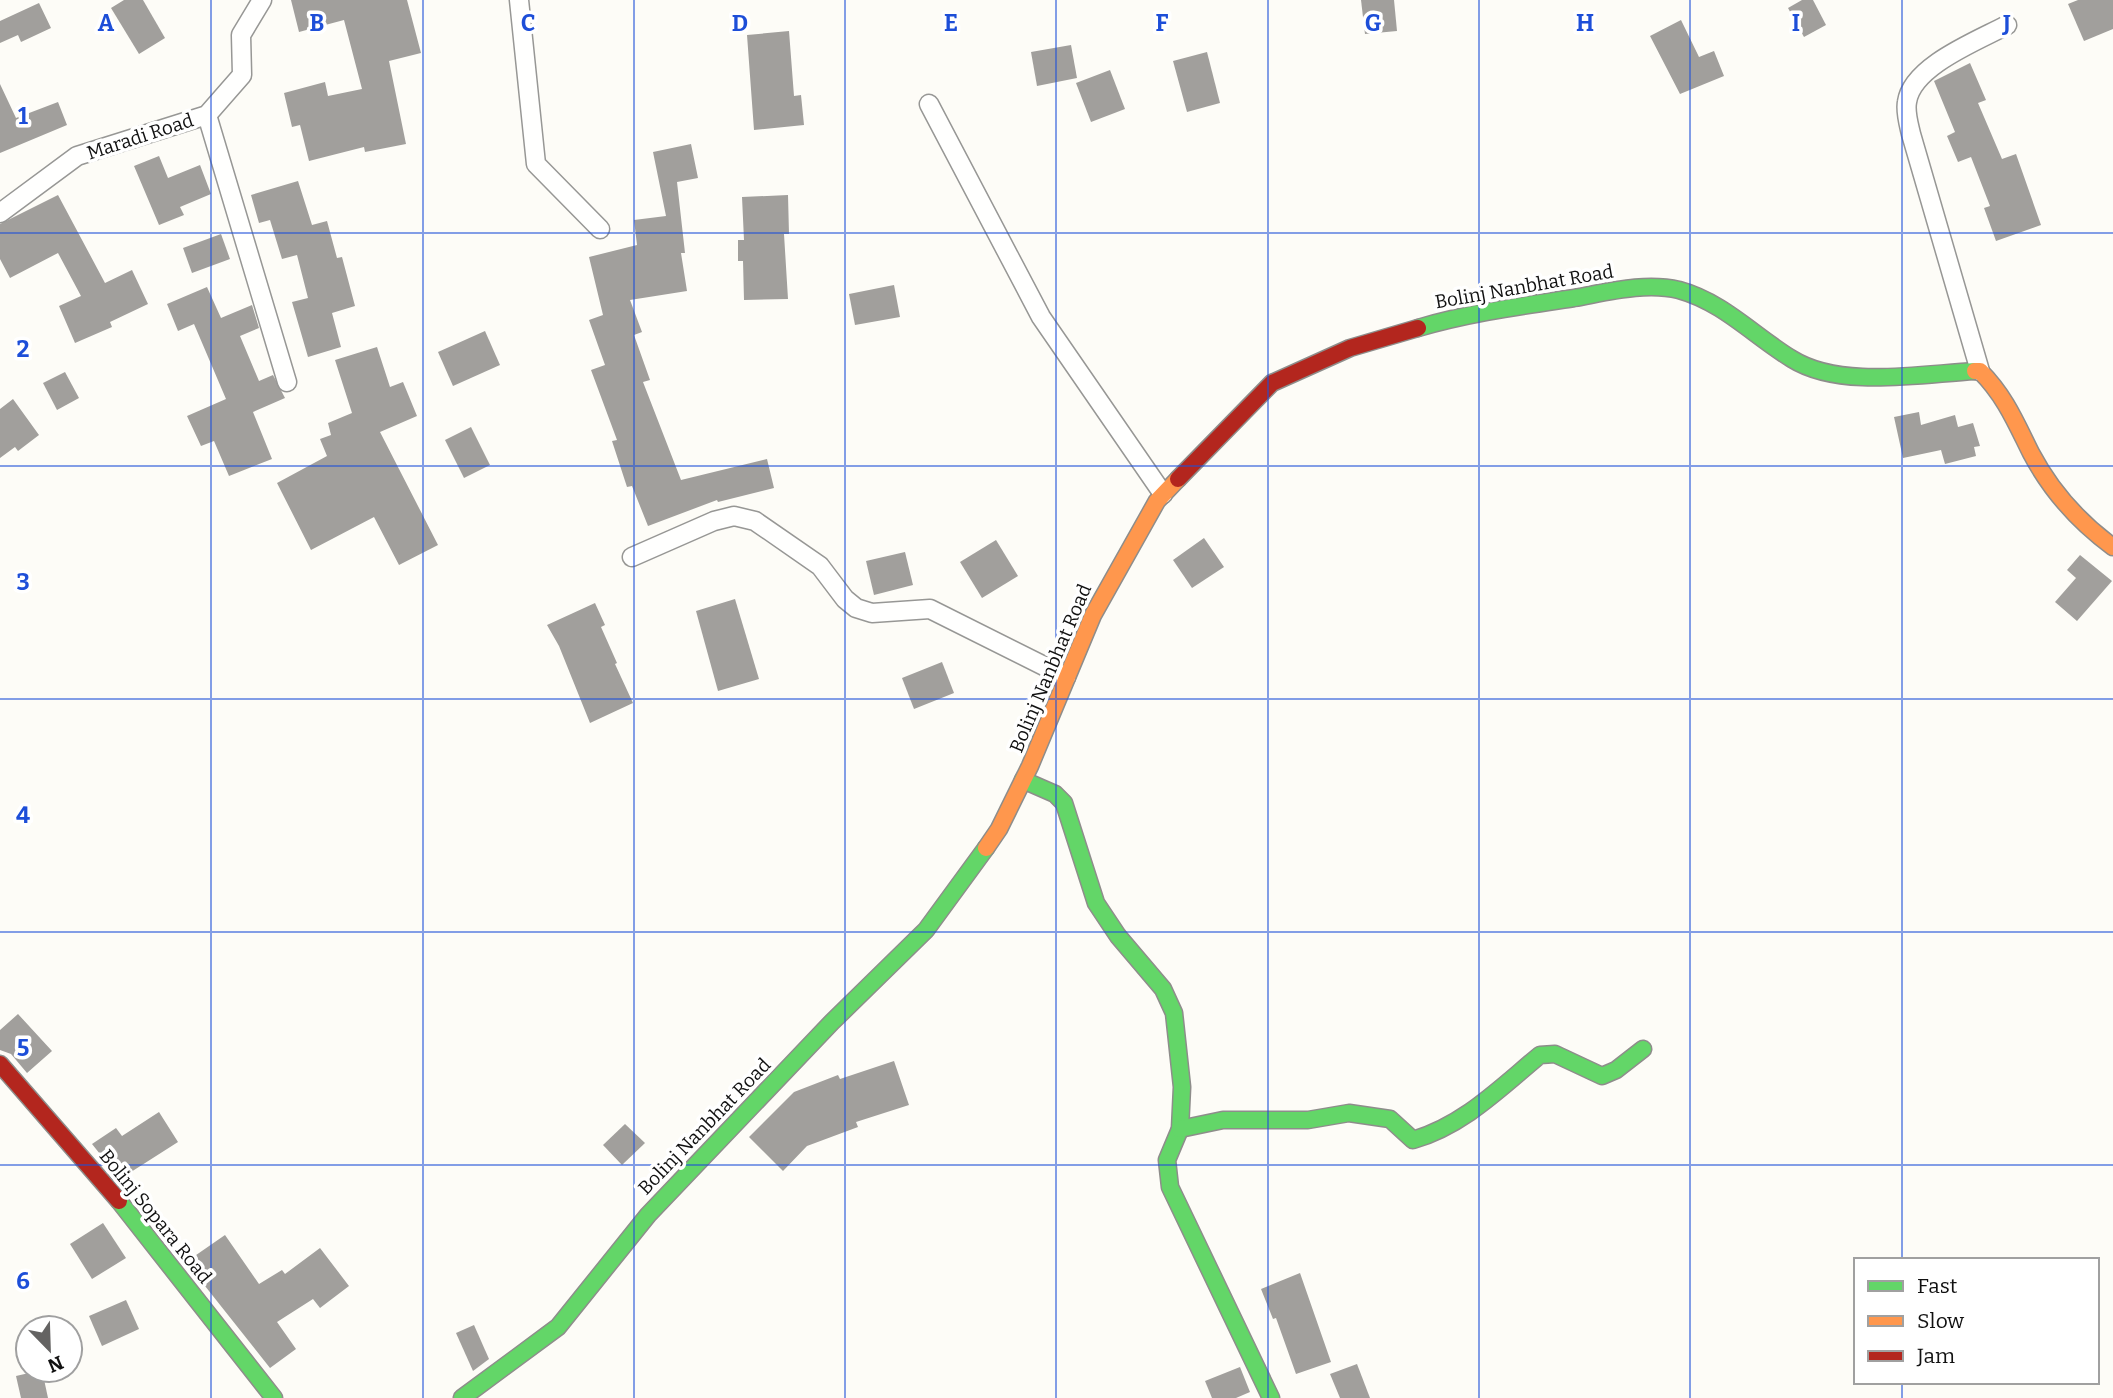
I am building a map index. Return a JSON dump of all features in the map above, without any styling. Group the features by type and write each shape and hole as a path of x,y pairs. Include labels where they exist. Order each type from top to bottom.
{"street":[{"name":"Maradi Road","path":"0,213 77,156 207,115 242,75 241,35 262,0"},
{"path":"519,0 536,164 600,229"},
{"path":"2007,25 1933,66 1915,81 1906,103 1911,134 1980,370 2001,390 2038,467 2064,504 2113,547"},
{"path":"929,104 1041,317 1163,494"},
{"path":"207,115 287,382"},
{"name":"Bolinj Nanbhat Road","path":"462,1398 558,1327 648,1215 832,1022 926,930 999,829 1024,780 1066,677 1120,562 1163,494 1272,383 1350,348 1458,316 1590,293 1642,287 1678,290 1715,304 1793,360 1813,369 1847,377 1980,370"},
{"path":"632,557 714,521 734,516 755,521 820,566 845,599 856,608 872,613 912,607 930,609 1066,677"},
{"path":"1024,780 1055,794 1064,803 1096,903 1118,936 1170,999 1181,1087 1180,1129 1167,1160 1170,1187 1271,1398"},
{"path":"1180,1129 1223,1120 1308,1120 1349,1113 1390,1119 1413,1140 1433,1136 1453,1125 1539,1055 1555,1054 1602,1076 1616,1070 1643,1049"},
{"name":"Bolinj Sopara Road","path":"0,1064 110,1190 274,1398"}],"building":[{"path":"124,0 143,0 165,38 139,54 111,8"},
{"path":"291,0 407,0 421,53 389,61 406,144 365,152 364,147 309,161 300,125 292,127 284,93 325,82 328,96 362,89 344,20 299,32"},
{"path":"1361,0 1394,0 1397,31 1365,34"},
{"path":"1802,0 1813,0 1826,25 1804,37 1788,8"},
{"path":"2078,0 2113,0 2113,29 2084,41 2068,4"},
{"path":"39,3 51,28 21,42 18,35 0,43 0,21"},
{"path":"1681,20 1699,57 1714,51 1724,76 1680,94 1650,36"},
{"path":"789,31 794,96 801,95 804,125 754,130 747,35"},
{"path":"1071,45 1077,78 1037,86 1031,52"},
{"path":"1207,52 1220,103 1187,112 1173,61"},
{"path":"1970,63 1986,100 1978,103 2002,159 2016,154 2041,225 1996,241 1984,208 1990,206 1971,157 1958,162 1947,136 1955,132 1934,81"},
{"path":"1110,70 1125,109 1091,122 1076,83"},
{"path":"0,84 16,118 58,102 67,125 0,153"},
{"path":"691,144 698,178 677,182 685,253 681,253 687,291 630,300 642,332 634,335 650,380 643,382 681,480 767,459 774,488 718,502 717,500 648,526 632,486 627,487 612,441 617,440 591,370 605,365 589,320 603,315 589,257 637,245 634,220 666,216 653,152"},
{"path":"159,156 168,178 200,165 211,194 180,207 184,215 159,225 134,166"},
{"path":"298,181 312,225 327,221 337,258 342,257 355,306 332,313 341,347 308,357 292,302 308,298 297,255 282,259 270,220 259,223 251,195"},
{"path":"58,195 105,283 132,270 148,304 110,322 112,327 75,343 59,306 81,296 58,253 10,278 0,259 0,224"},
{"path":"788,195 789,234 784,234 788,299 744,300 743,261 738,261 738,240 744,240 742,197"},
{"path":"221,234 230,259 192,273 183,248"},
{"path":"894,285 900,317 855,325 849,294"},
{"path":"207,287 221,318 252,305 259,328 240,336 259,381 273,375 285,398 253,412 272,459 229,476 214,441 201,446 187,416 226,399 194,324 178,331 167,304"},
{"path":"485,331 500,365 453,386 438,352"},
{"path":"377,347 390,387 403,382 417,416 380,432 438,545 399,565 374,517 311,550 277,483 327,456 320,439 331,435 328,423 352,413 335,360"},
{"path":"65,372 79,398 57,410 43,383"},
{"path":"13,399 39,435 18,451 15,447 0,458 0,409"},
{"path":"1919,412 1921,425 1955,415 1958,427 1973,423 1980,446 1974,447 1976,456 1945,464 1941,450 1903,458 1894,417"},
{"path":"471,427 490,465 464,478 445,440"},
{"path":"1204,538 1224,567 1192,588 1173,560"},
{"path":"996,540 1018,576 982,598 960,562"},
{"path":"905,552 913,585 874,595 866,561"},
{"path":"2080,555 2112,581 2077,621 2055,602 2076,578 2067,570"},
{"path":"735,599 759,679 718,691 696,611"},
{"path":"595,603 605,625 601,627 617,663 615,664 633,703 590,723 559,646 547,625"},
{"path":"942,662 954,693 914,709 902,678"},
{"path":"18,1014 52,1051 27,1073 11,1054 0,1050 0,1030"},
{"path":"894,1061 909,1105 856,1122 858,1127 807,1146 783,1171 749,1137 794,1092 838,1075 840,1079"},
{"path":"159,1112 178,1142 120,1179 92,1144 116,1128 122,1136"},
{"path":"625,1124 645,1143 622,1165 603,1145"},
{"path":"103,1223 126,1258 92,1279 70,1244"},
{"path":"225,1235 259,1284 282,1270 285,1274 320,1248 349,1286 320,1308 313,1299 277,1322 296,1349 270,1368 186,1262"},
{"path":"1300,1273 1331,1362 1296,1374 1276,1318 1273,1319 1261,1289"},
{"path":"126,1300 139,1329 102,1346 89,1316"},
{"path":"474,1325 489,1359 473,1371 456,1333"},
{"path":"1357,1364 1370,1398 1340,1398 1330,1374"},
{"path":"1240,1367 1250,1392 1236,1398 1212,1398 1205,1381"},
{"path":"18,1384 45,1384 48,1398 21,1398"}],"traffic: fast":[{"path":"1418,328 1476,314 1613,291 1640,287 1666,288 1695,295 1738,320 1792,359 1833,374 1881,377 1975,371"},
{"path":"1023,780 1055,794 1064,803 1096,903 1118,936 1163,989 1174,1013 1182,1087 1180,1129 1167,1160 1170,1187 1271,1398"},
{"path":"462,1398 558,1327 648,1215 832,1022 926,930 986,848"},
{"path":"1180,1129 1223,1120 1308,1120 1349,1113 1390,1119 1413,1140 1465,1115 1540,1055 1555,1054 1602,1076 1616,1070 1643,1049"},
{"path":"119,1201 274,1398"}],"traffic: slow":[{"path":"1975,371 1980,371 1989,380 2003,400 2039,467 2057,493 2077,516 2113,547"},
{"path":"986,848 999,829 1030,766 1093,615 1157,501 1178,479"}],"traffic: jam":[{"path":"1178,479 1272,383 1350,348 1418,328"},
{"path":"0,1064 119,1201"}]}
